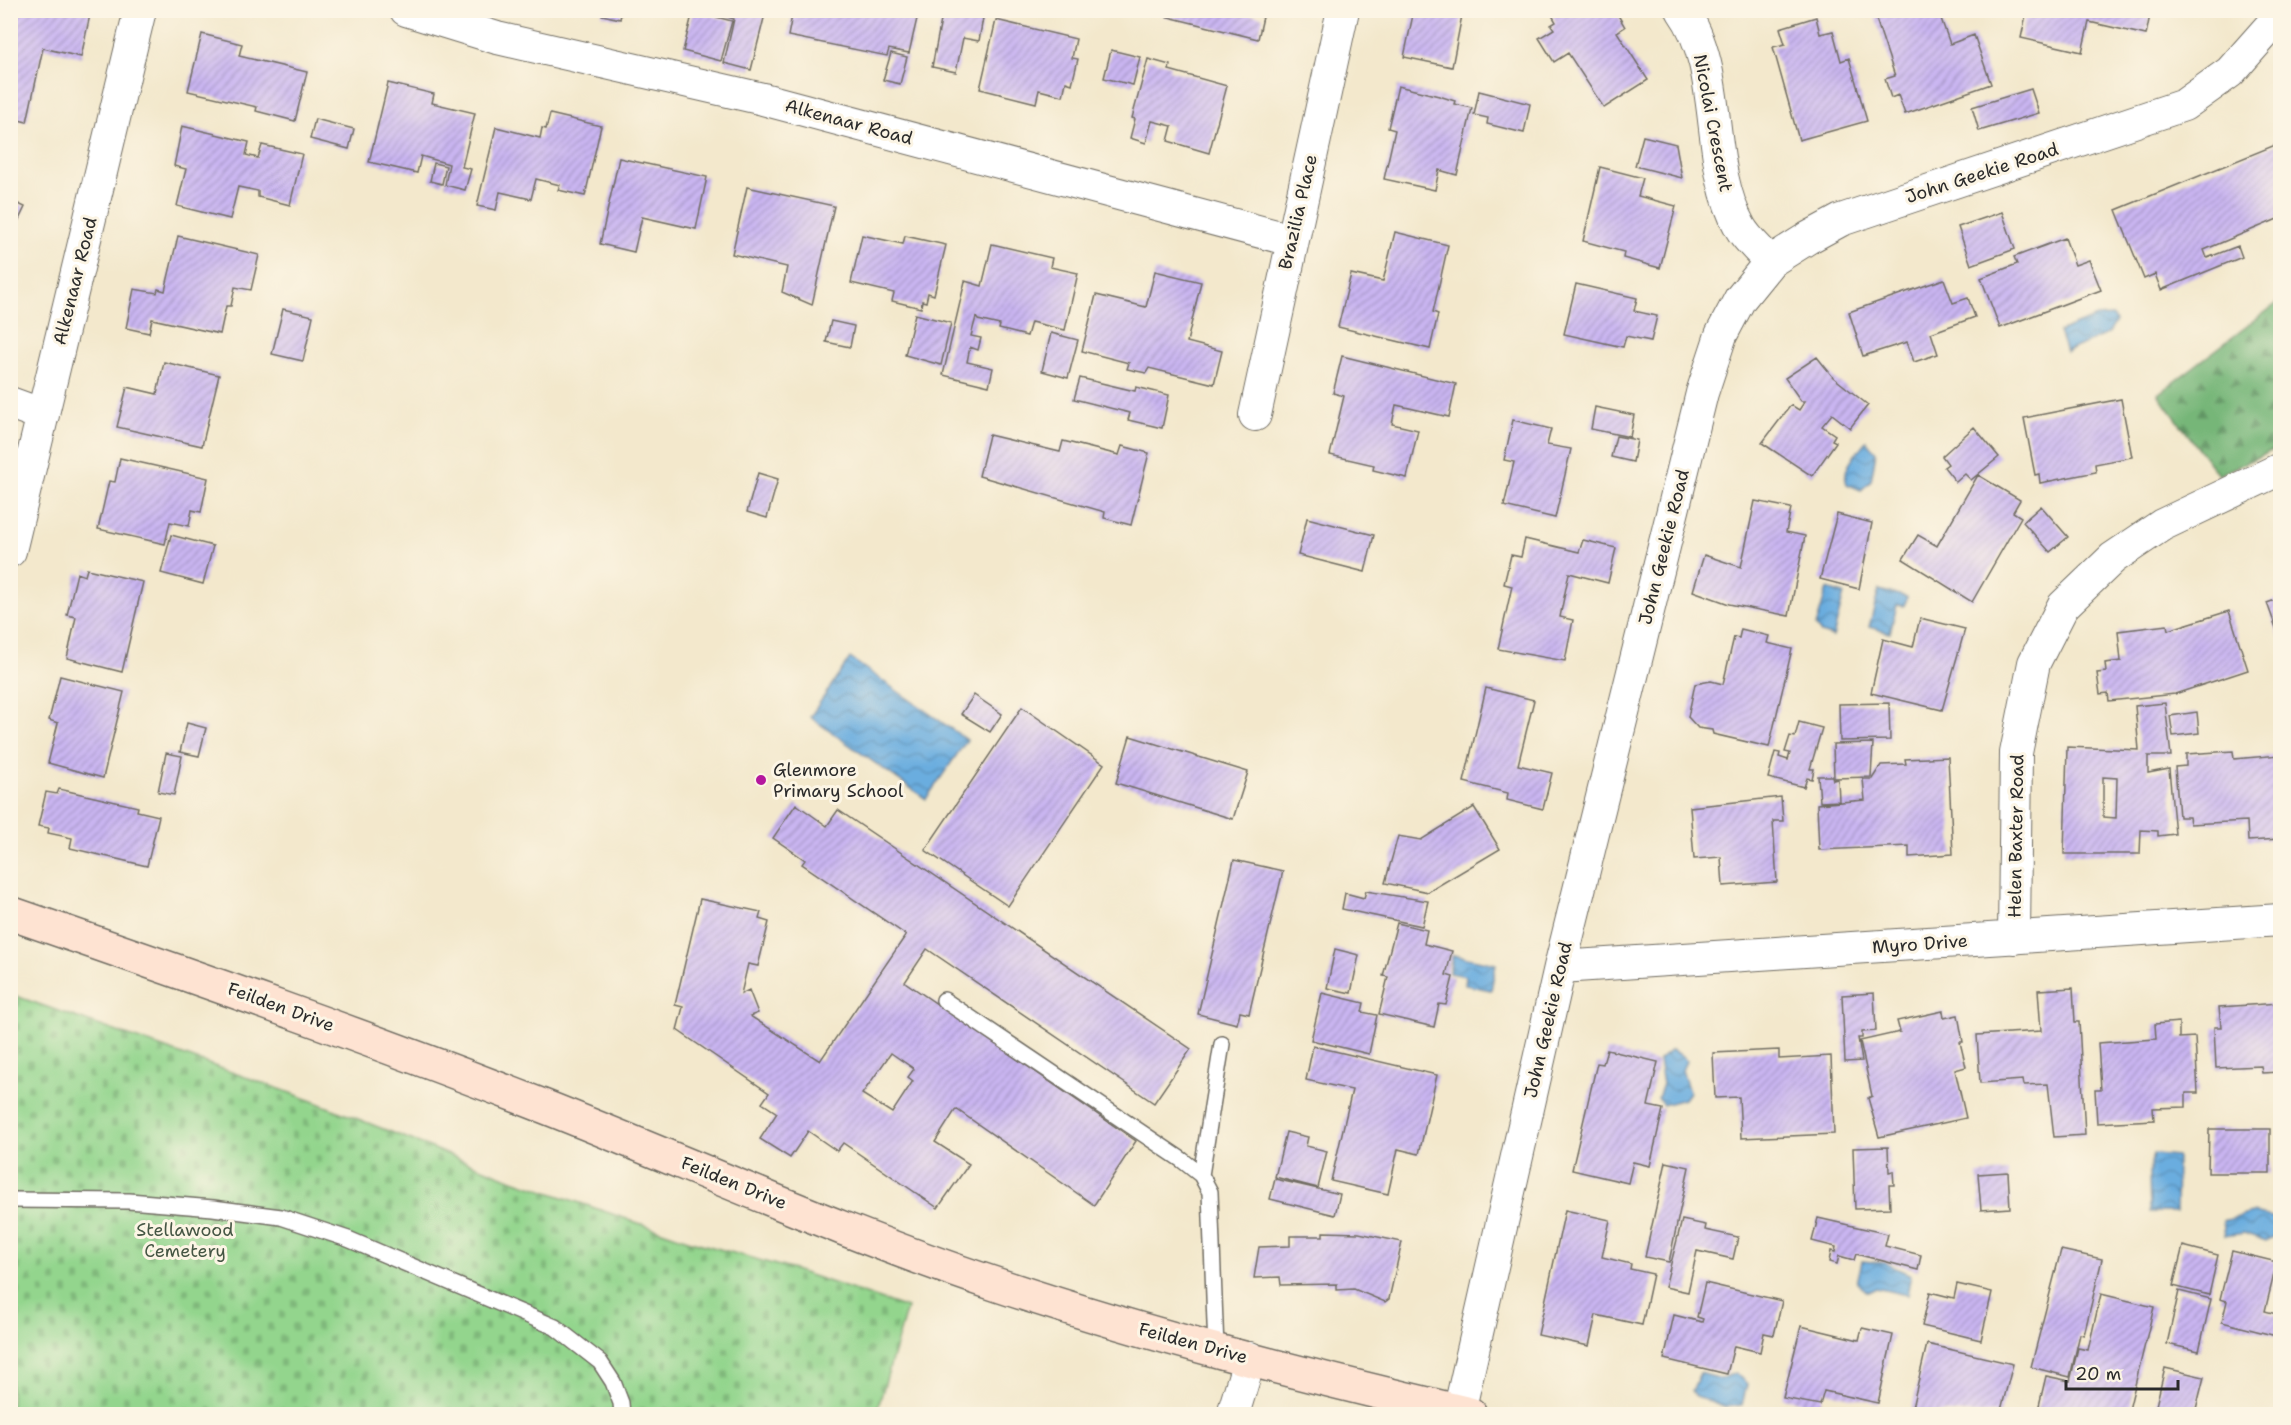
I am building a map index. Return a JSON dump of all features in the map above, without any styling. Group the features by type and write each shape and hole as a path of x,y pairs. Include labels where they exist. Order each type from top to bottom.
{"street":[{"name":"Alkenaar Road","path":"10,551 140,10"},
{"name":"Alkenaar Road","path":"406,10 496,38 763,99 1291,240"},
{"name":"Brazilia Place","path":"1254,415 1291,240 1344,10"},
{"name":"Nicolai Crescent","path":"1682,10 1689,20 1706,71 1720,168 1728,197 1741,228 1770,262"},
{"name":"John Geekie Road","path":"1464,1413 1560,967 1702,393 1721,335 1740,298 1770,262 1841,220 2184,105 2230,72 2275,17"},
{"path":"10,403 43,416"},
{"name":"Helen Baxter Road","path":"2014,938 2016,753 2034,663 2063,606 2113,558 2162,525 2280,469"},
{"name":"Feilden Drive","path":"10,913 310,1018 541,1105 898,1249 1089,1314 1464,1413"},
{"name":"Myro Drive","path":"1560,967 2280,920"},
{"path":"1233,1414 1250,1358"}],"lane":[{"path":"944,1000 1201,1175 1210,1192 1215,1349"},
{"path":"1201,1175 1222,1044"},
{"path":"10,1200 129,1201 213,1208 281,1217 348,1239 555,1327 600,1362 613,1382 621,1403 622,1414"}],"green space":[{"path":"2280,301 2280,447 2218,475 2158,394"},
{"name":"Stellawood Cemetery","path":"10,994 302,1097 513,1180 691,1241 794,1270 907,1308 876,1414 11,1414"}],"water":[{"path":"2112,316 2116,321 2109,333 2066,352 2059,332 2096,317"},
{"path":"1866,441 1876,452 1871,481 1861,490 1847,484 1846,472 1850,461"},
{"path":"1827,589 1844,594 1833,637 1821,633 1816,626"},
{"path":"1879,590 1907,597 1904,606 1897,605 1890,633 1869,627"},
{"path":"850,658 967,740 926,799 810,717"},
{"path":"1453,955 1496,964 1491,990 1465,985 1466,976 1449,973"},
{"path":"1671,1050 1683,1056 1686,1061 1682,1070 1689,1092 1684,1099 1663,1105 1658,1098 1663,1084 1659,1060"},
{"path":"2153,1154 2177,1156 2176,1212 2150,1212 2149,1173"},
{"path":"2252,1213 2277,1218 2277,1235 2266,1241 2244,1233 2225,1236 2223,1221"},
{"path":"1862,1261 1885,1263 1911,1275 1907,1295 1876,1288 1868,1292 1857,1283"},
{"path":"1700,1373 1721,1379 1735,1373 1747,1384 1742,1405 1724,1407 1696,1397 1692,1391"}],"building":[{"path":"10,10 91,10 81,57 43,48 27,122 10,118"},
{"path":"603,10 622,10 620,19 602,15"},
{"path":"705,10 760,10 759,13 765,14 751,70 724,63 734,19"},
{"path":"793,10 919,10 909,53 889,49 887,56 788,36"},
{"path":"943,10 971,10 970,15 983,18 979,41 963,38 956,72 932,67"},
{"path":"1165,10 1250,10 1249,14 1263,17 1258,39 1164,16"},
{"path":"1414,10 1463,10 1452,67 1404,57"},
{"path":"1549,10 1615,10 1625,27 1617,32 1648,80 1604,108 1568,53 1554,62 1539,38 1554,29 1551,25 1556,22"},
{"path":"1873,10 1938,10 1950,44 1974,35 1991,84 1905,114 1898,95 1891,98 1885,79 1895,76"},
{"path":"2027,10 2151,10 2146,35 2089,22 2082,52 2021,38"},
{"path":"693,11 732,21 721,61 683,51"},
{"path":"1816,17 1820,34 1833,31 1841,61 1849,58 1867,121 1799,140 1773,47 1785,44 1780,28"},
{"path":"996,20 1076,39 1072,58 1078,59 1072,84 1066,82 1063,96 1039,90 1036,103 980,89"},
{"path":"202,34 242,44 239,56 307,72 295,121 256,111 257,107 188,91"},
{"path":"1111,50 1140,57 1133,85 1104,78"},
{"path":"891,53 907,57 900,84 883,80"},
{"path":"1148,59 1170,65 1169,70 1227,86 1209,153 1168,141 1172,126 1152,121 1146,143 1130,138 1135,119 1132,118"},
{"path":"388,83 434,94 432,103 475,113 462,167 471,169 465,190 445,185 449,164 421,156 417,173 369,162"},
{"path":"1398,86 1439,96 1455,101 1454,104 1472,108 1457,175 1439,170 1435,190 1384,179 1395,130 1388,128"},
{"path":"2031,89 2039,113 1979,131 1972,107"},
{"path":"1479,91 1530,104 1524,133 1487,124 1488,118 1474,115"},
{"path":"550,114 601,126 585,196 558,190 560,185 536,179 531,199 500,192 496,210 477,206 496,127 540,138 542,128 546,129"},
{"path":"315,119 354,129 349,149 310,139"},
{"path":"182,126 249,142 246,155 258,158 262,145 302,154 290,205 258,197 258,191 238,187 230,219 177,206 186,169 174,166"},
{"path":"1643,136 1676,144 1682,178 1635,166"},
{"path":"2280,143 2280,218 2204,250 2207,258 2238,246 2242,257 2161,290 2155,274 2144,279 2116,210"},
{"path":"619,158 707,177 696,229 642,217 634,252 600,244"},
{"path":"434,163 446,166 442,184 430,181"},
{"path":"1600,167 1643,178 1638,196 1676,206 1660,268 1623,258 1624,252 1583,241"},
{"path":"747,187 834,206 812,305 782,292 787,267 732,254"},
{"path":"10,200 25,207 10,238"},
{"path":"2002,212 2015,249 1971,265 1958,227"},
{"path":"1395,232 1448,245 1433,312 1438,314 1430,349 1338,327 1351,274 1383,281"},
{"path":"862,235 903,244 905,236 946,245 934,295 928,293 926,302 922,301 921,308 892,301 894,293 851,283"},
{"path":"178,236 259,255 251,290 235,287 231,306 226,306 220,334 152,319 149,333 126,328 134,289 157,293 158,289 165,291"},
{"path":"2065,238 2075,265 2089,260 2101,290 2000,328 1981,278 2017,264 2014,257"},
{"path":"992,244 1052,258 1050,267 1078,273 1065,330 1031,322 1027,336 999,329 1000,325 978,320 976,317 971,336 981,338 978,350 970,347 967,362 993,368 989,386 943,375 965,281 982,286"},
{"path":"1155,271 1201,282 1187,342 1222,351 1214,384 1149,368 1146,373 1127,369 1129,363 1082,351 1096,295 1146,307"},
{"path":"1944,279 1953,303 1968,298 1975,317 1931,333 1938,354 1914,362 1907,342 1863,356 1849,312"},
{"path":"1576,284 1637,298 1634,311 1657,316 1651,341 1626,336 1623,347 1564,334"},
{"path":"283,309 313,316 303,361 272,354"},
{"path":"915,314 951,323 941,365 905,355"},
{"path":"831,321 854,326 850,347 826,342"},
{"path":"1051,333 1078,340 1068,378 1042,371"},
{"path":"1342,356 1456,384 1449,417 1396,405 1392,424 1418,430 1407,478 1373,470 1374,465 1330,455 1344,396 1333,393"},
{"path":"1817,357 1833,377 1868,405 1850,428 1832,414 1822,426 1835,435 1832,440 1836,442 1812,476 1762,443 1791,405 1799,410 1805,401 1801,401 1785,378"},
{"path":"164,362 219,375 202,446 117,427 127,387 157,394"},
{"path":"1080,378 1135,391 1136,387 1169,395 1162,428 1128,420 1130,413 1074,399"},
{"path":"2121,399 2132,457 2095,464 2096,472 2040,483 2039,474 2035,475 2024,418"},
{"path":"1595,407 1634,415 1630,437 1591,429"},
{"path":"1513,420 1551,429 1547,445 1571,449 1555,518 1504,506 1514,462 1504,460"},
{"path":"1974,427 1999,457 1971,480 1965,474 1956,482 1944,467 1948,464 1942,456"},
{"path":"989,435 1060,452 1063,441 1119,455 1122,446 1149,453 1131,525 1104,518 1105,512 979,476"},
{"path":"1616,436 1637,440 1633,462 1611,457"},
{"path":"120,458 208,478 201,512 192,510 189,526 170,522 165,544 98,529 109,481 115,482"},
{"path":"758,473 778,479 767,518 747,512"},
{"path":"1978,475 2020,500 2013,512 2021,517 1972,602 1903,559 1918,535 1937,546"},
{"path":"1755,501 1791,508 1786,532 1805,536 1789,616 1729,604 1693,591 1704,555 1741,567"},
{"path":"2041,506 2068,537 2050,552 2023,522"},
{"path":"1837,514 1872,523 1859,589 1820,579"},
{"path":"1307,518 1374,535 1365,572 1298,555"},
{"path":"171,535 213,546 203,584 161,573"},
{"path":"1525,539 1579,552 1583,540 1616,548 1608,583 1569,573 1560,617 1573,620 1565,661 1498,649 1512,586 1504,584 1511,555 1521,557"},
{"path":"87,569 143,582 122,672 67,658 76,617 67,615 77,573 85,576"},
{"path":"2280,598 2280,639 2267,603"},
{"path":"2229,611 2248,670 2175,694 2109,701 2108,693 2100,694 2097,673 2106,672 2105,663 2121,661 2118,631 2167,625 2168,630"},
{"path":"1920,618 1965,629 1942,710 1871,693 1883,639 1913,647"},
{"path":"1741,629 1769,636 1767,643 1792,649 1769,747 1713,734 1712,730 1698,728 1688,717 1695,684 1711,681 1723,684 1734,637 1739,638"},
{"path":"60,676 124,692 103,778 48,763 58,723 49,720"},
{"path":"1486,688 1534,700 1518,765 1552,773 1543,809 1507,800 1508,793 1464,782"},
{"path":"974,695 1002,714 990,732 961,714"},
{"path":"1889,703 1890,740 1840,741 1839,704"},
{"path":"2165,703 2171,756 2148,756 2148,773 2169,769 2175,834 2158,836 2158,831 2141,830 2140,854 2064,854 2067,747 2139,750 2135,706","holes":["2103,777 2117,778 2116,818 2103,817"]},
{"path":"1022,707 1104,764 1008,906 925,850"},
{"path":"2197,712 2199,733 2173,736 2170,716"},
{"path":"1799,722 1822,728 1810,769 1814,769 1812,779 1807,778 1804,787 1768,778 1775,752 1780,753 1779,757 1788,760 1790,753 1785,752 1790,736 1795,737"},
{"path":"187,723 206,728 199,756 180,752"},
{"path":"1130,736 1248,772 1233,819 1116,783"},
{"path":"1873,743 1871,777 1834,778 1833,744"},
{"path":"2233,751 2234,759 2280,755 2280,839 2248,841 2247,821 2190,824 2189,817 2179,817 2175,767 2186,766 2186,754"},
{"path":"166,753 182,756 174,795 158,792"},
{"path":"1948,757 1953,854 1909,857 1909,846 1819,850 1817,804 1865,800 1863,779 1872,779 1881,765 1906,764 1905,759"},
{"path":"1818,776 1832,776 1833,780 1838,779 1839,801 1820,802"},
{"path":"59,789 138,807 137,811 159,816 147,866 70,848 72,838 48,833 49,828 38,826 46,792 57,794"},
{"path":"1781,797 1783,821 1773,821 1777,882 1723,886 1721,857 1694,859 1690,807"},
{"path":"796,804 827,826 838,810 1191,1049 1154,1103 927,949 905,982 1136,1141 1094,1205 956,1109 935,1142 969,1164 938,1208 843,1143 837,1151 808,1131 790,1158 760,1139 777,1113 762,1103 769,1093 677,1030 683,1007 675,1005 700,899 761,912 759,919 769,922 758,966 748,964 741,994 749,990 758,1013 750,1016 820,1061 906,935 802,864 805,860 773,838","holes":["891,1053 914,1069 908,1077 913,1081 892,1113 862,1094"]},
{"path":"1474,807 1500,849 1428,892 1385,883 1398,836 1421,840"},
{"path":"1234,860 1283,871 1249,1014 1240,1012 1237,1024 1198,1014"},
{"path":"1366,891 1428,901 1422,926 1342,909 1345,893 1364,898"},
{"path":"1397,923 1427,930 1424,944 1452,951 1446,975 1453,977 1446,1005 1439,1004 1434,1027 1379,1014 1388,977 1383,976"},
{"path":"1335,949 1359,955 1351,993 1327,988"},
{"path":"2073,988 2075,1022 2079,1022 2085,1135 2054,1137 2048,1084 2024,1085 2023,1080 1980,1083 1977,1035 2041,1031 2038,990"},
{"path":"1322,993 1364,1003 1362,1012 1377,1015 1369,1054 1311,1040"},
{"path":"1874,993 1876,1031 1862,1032 1862,1038 1858,1038 1862,1061 1845,1062 1842,995"},
{"path":"2280,1003 2280,1072 2262,1073 2261,1066 2216,1068 2214,1027 2221,1027 2219,1007"},
{"path":"1943,1011 1944,1018 1958,1015 1963,1042 1960,1042 1966,1067 1955,1070 1966,1118 1879,1137 1868,1098 1872,1096 1860,1041 1900,1032 1897,1021"},
{"path":"2179,1022 2179,1038 2195,1037 2198,1093 2186,1093 2186,1107 2153,1108 2154,1120 2097,1123 2095,1090 2101,1090 2098,1043 2156,1039 2155,1024"},
{"path":"1313,1046 1437,1075 1419,1154 1398,1149 1388,1194 1331,1181 1352,1090 1306,1080"},
{"path":"1607,1050 1658,1062 1648,1106 1663,1109 1650,1166 1633,1162 1628,1183 1572,1170 1597,1063 1603,1064"},
{"path":"1779,1050 1779,1059 1831,1056 1834,1134 1741,1138 1739,1097 1715,1098 1713,1053"},
{"path":"2209,1129 2270,1129 2270,1173 2208,1173"},
{"path":"1286,1132 1308,1137 1306,1146 1327,1151 1318,1188 1275,1177"},
{"path":"1888,1147 1889,1172 1893,1171 1894,1185 1889,1185 1890,1208 1855,1209 1853,1148"},
{"path":"1666,1162 1689,1167 1669,1262 1645,1257"},
{"path":"2008,1172 2010,1208 1981,1210 1978,1174"},
{"path":"1275,1179 1340,1194 1335,1215 1270,1199"},
{"path":"1565,1210 1610,1220 1602,1257 1631,1264 1630,1269 1653,1274 1642,1325 1596,1315 1589,1346 1538,1335"},
{"path":"1818,1218 1888,1234 1885,1246 1921,1255 1918,1270 1856,1254 1854,1260 1839,1256 1837,1264 1829,1262 1831,1251 1835,1252 1836,1247 1812,1241"},
{"path":"1682,1220 1706,1225 1705,1230 1738,1237 1733,1259 1697,1251 1688,1292 1665,1287"},
{"path":"1323,1232 1359,1233 1402,1242 1389,1299 1385,1302 1354,1289 1337,1290 1337,1284 1281,1285 1280,1277 1254,1278 1259,1247 1290,1246 1290,1236 1323,1236"},
{"path":"2183,1246 2218,1255 2209,1295 2173,1286"},
{"path":"2061,1250 2102,1259 2084,1335 2080,1334 2070,1377 2031,1367"},
{"path":"2232,1251 2277,1262 2265,1311 2280,1315 2280,1337 2222,1322 2227,1301 2220,1299"},
{"path":"1705,1283 1782,1301 1774,1335 1764,1333 1760,1352 1734,1346 1727,1374 1664,1359 1674,1315 1702,1322 1703,1319 1697,1317"},
{"path":"1957,1284 1992,1292 1981,1340 1922,1326 1930,1292 1954,1298"},
{"path":"2179,1291 2211,1299 2199,1351 2167,1344"},
{"path":"2101,1294 2154,1307 2128,1414 2037,1414 2046,1376 2070,1381 2078,1348 2088,1350"},
{"path":"1801,1326 1859,1340 1862,1328 1893,1335 1878,1403 1824,1391 1820,1405 1783,1398"},
{"path":"1927,1344 2013,1364 2000,1414 1911,1412"},
{"path":"2165,1368 2204,1377 2196,1409 2215,1414 2154,1414"}],"place":[{"name":"Glenmore Primary School","path":"761,780"}]}
